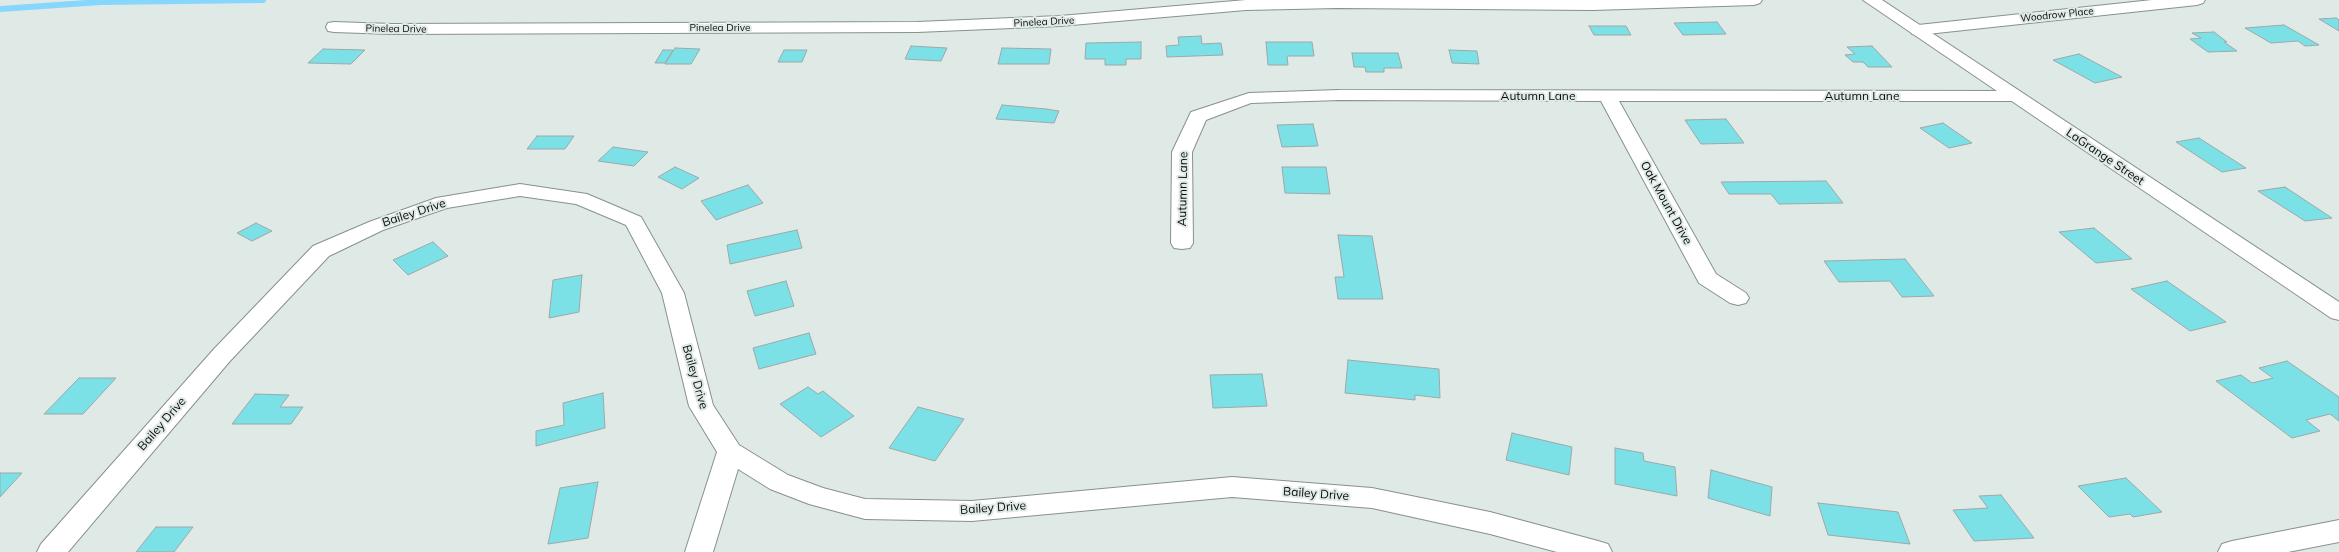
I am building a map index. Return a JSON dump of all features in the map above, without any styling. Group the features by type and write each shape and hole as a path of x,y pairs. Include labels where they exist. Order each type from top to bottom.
{"street":[{"name":"Pinelea Drive","path":"334,27 400,29 917,27 1060,21 1246,5 1344,3 1593,5 1754,0"},
{"name":"LaGrange Street","path":"1871,0 1918,30 2012,96 2339,314"},
{"name":"Woodrow Place","path":"1918,30 2197,0"},
{"name":"Autumn Lane","path":"1182,243 1182,152 1198,116 1249,98 1339,95 1608,97 2012,96"},
{"name":"Oak Mount Drive","path":"1608,97 1707,278 1738,298"},
{"name":"Bailey Drive","path":"52,552 222,355 322,251 376,226 443,202 520,190 580,198 634,221 673,293 702,406 730,452 779,482 818,497 864,509 972,511 1232,488 1372,498 1490,524 1598,552"},
{"path":"699,552 730,452"},
{"path":"2232,552 2339,531"}],"building":[{"path":"2336,18 2339,20 2339,31 2319,19"},
{"path":"1717,22 1726,34 1683,35 1674,23"},
{"path":"2284,25 2319,45 2305,46 2298,41 2271,43 2245,28"},
{"path":"1589,26 1626,26 1631,35 1594,35"},
{"path":"2214,32 2227,42 2224,42 2237,51 2208,52 2190,39 2201,38 2192,33"},
{"path":"1201,36 1202,44 1221,43 1223,55 1167,57 1166,46 1179,45 1178,37"},
{"path":"1141,42 1141,59 1126,59 1126,65 1105,65 1105,59 1085,59 1086,43"},
{"path":"1266,42 1312,42 1314,56 1287,56 1288,65 1268,65"},
{"path":"911,46 947,48 941,61 905,59"},
{"path":"1872,46 1892,67 1868,67 1863,62 1853,62 1845,55 1855,54 1847,47"},
{"path":"675,48 700,49 691,64 665,64"},
{"path":"1002,48 1051,49 1049,64 998,64"},
{"path":"323,49 365,50 351,64 308,63"},
{"path":"663,50 673,50 665,63 655,63"},
{"path":"784,50 807,50 802,62 778,62"},
{"path":"1449,50 1477,51 1479,64 1452,63"},
{"path":"1352,53 1398,53 1402,68 1384,68 1384,72 1366,72 1365,67 1354,67"},
{"path":"2079,54 2122,77 2095,83 2053,60"},
{"path":"1002,105 1059,111 1054,123 996,119"},
{"path":"1726,119 1744,143 1701,144 1685,120"},
{"path":"1943,123 1972,143 1949,148 1920,128"},
{"path":"1313,124 1318,146 1282,147 1277,125"},
{"path":"537,136 574,136 565,149 527,149"},
{"path":"2199,138 2246,168 2222,172 2176,142"},
{"path":"613,147 648,152 634,166 598,161"},
{"path":"675,167 699,178 682,189 658,177"},
{"path":"1282,167 1326,167 1330,194 1285,193"},
{"path":"1826,181 1843,203 1779,204 1771,194 1729,194 1721,182"},
{"path":"748,185 763,203 716,220 701,201"},
{"path":"2285,187 2332,218 2305,221 2258,191"},
{"path":"256,223 272,231 252,241 237,233"},
{"path":"2094,228 2132,259 2096,263 2059,232"},
{"path":"797,230 802,248 730,264 727,245"},
{"path":"1338,235 1372,236 1383,299 1338,299 1335,277 1344,277"},
{"path":"433,242 448,256 408,275 393,260"},
{"path":"1905,259 1934,296 1902,297 1890,281 1839,282 1824,261"},
{"path":"582,275 579,312 549,318 553,280"},
{"path":"786,281 794,306 755,316 747,291"},
{"path":"2167,281 2226,322 2190,331 2131,289"},
{"path":"809,333 816,354 759,369 753,348"},
{"path":"1348,360 1439,369 1440,398 1415,395 1415,400 1345,393"},
{"path":"2287,361 2339,397 2339,421 2330,414 2306,420 2320,431 2292,438 2216,381 2241,375 2252,383 2273,378 2259,368"},
{"path":"1262,374 1267,406 1213,408 1210,375"},
{"path":"79,378 116,378 83,414 44,414"},
{"path":"808,387 818,394 823,391 854,416 821,437 780,404"},
{"path":"603,393 605,428 536,446 536,431 564,425 563,403"},
{"path":"255,394 289,395 280,407 303,407 291,424 232,424"},
{"path":"918,407 964,419 935,461 889,448"},
{"path":"1512,433 1572,447 1569,475 1506,460"},
{"path":"1615,448 1643,453 1644,461 1675,467 1677,496 1615,484"},
{"path":"1711,470 1772,487 1770,516 1708,498"},
{"path":"0,473 22,473 0,497"},
{"path":"2126,478 2162,512 2133,517 2130,514 2109,517 2078,486"},
{"path":"598,482 588,538 548,544 560,488"},
{"path":"2001,495 2034,538 1974,541 1953,510 1988,508 1979,496"},
{"path":"1818,503 1898,512 1910,544 1828,535"},
{"path":"156,527 193,527 174,552 136,552"}],"waterway":[{"path":"0,9 101,2 263,0"}]}
